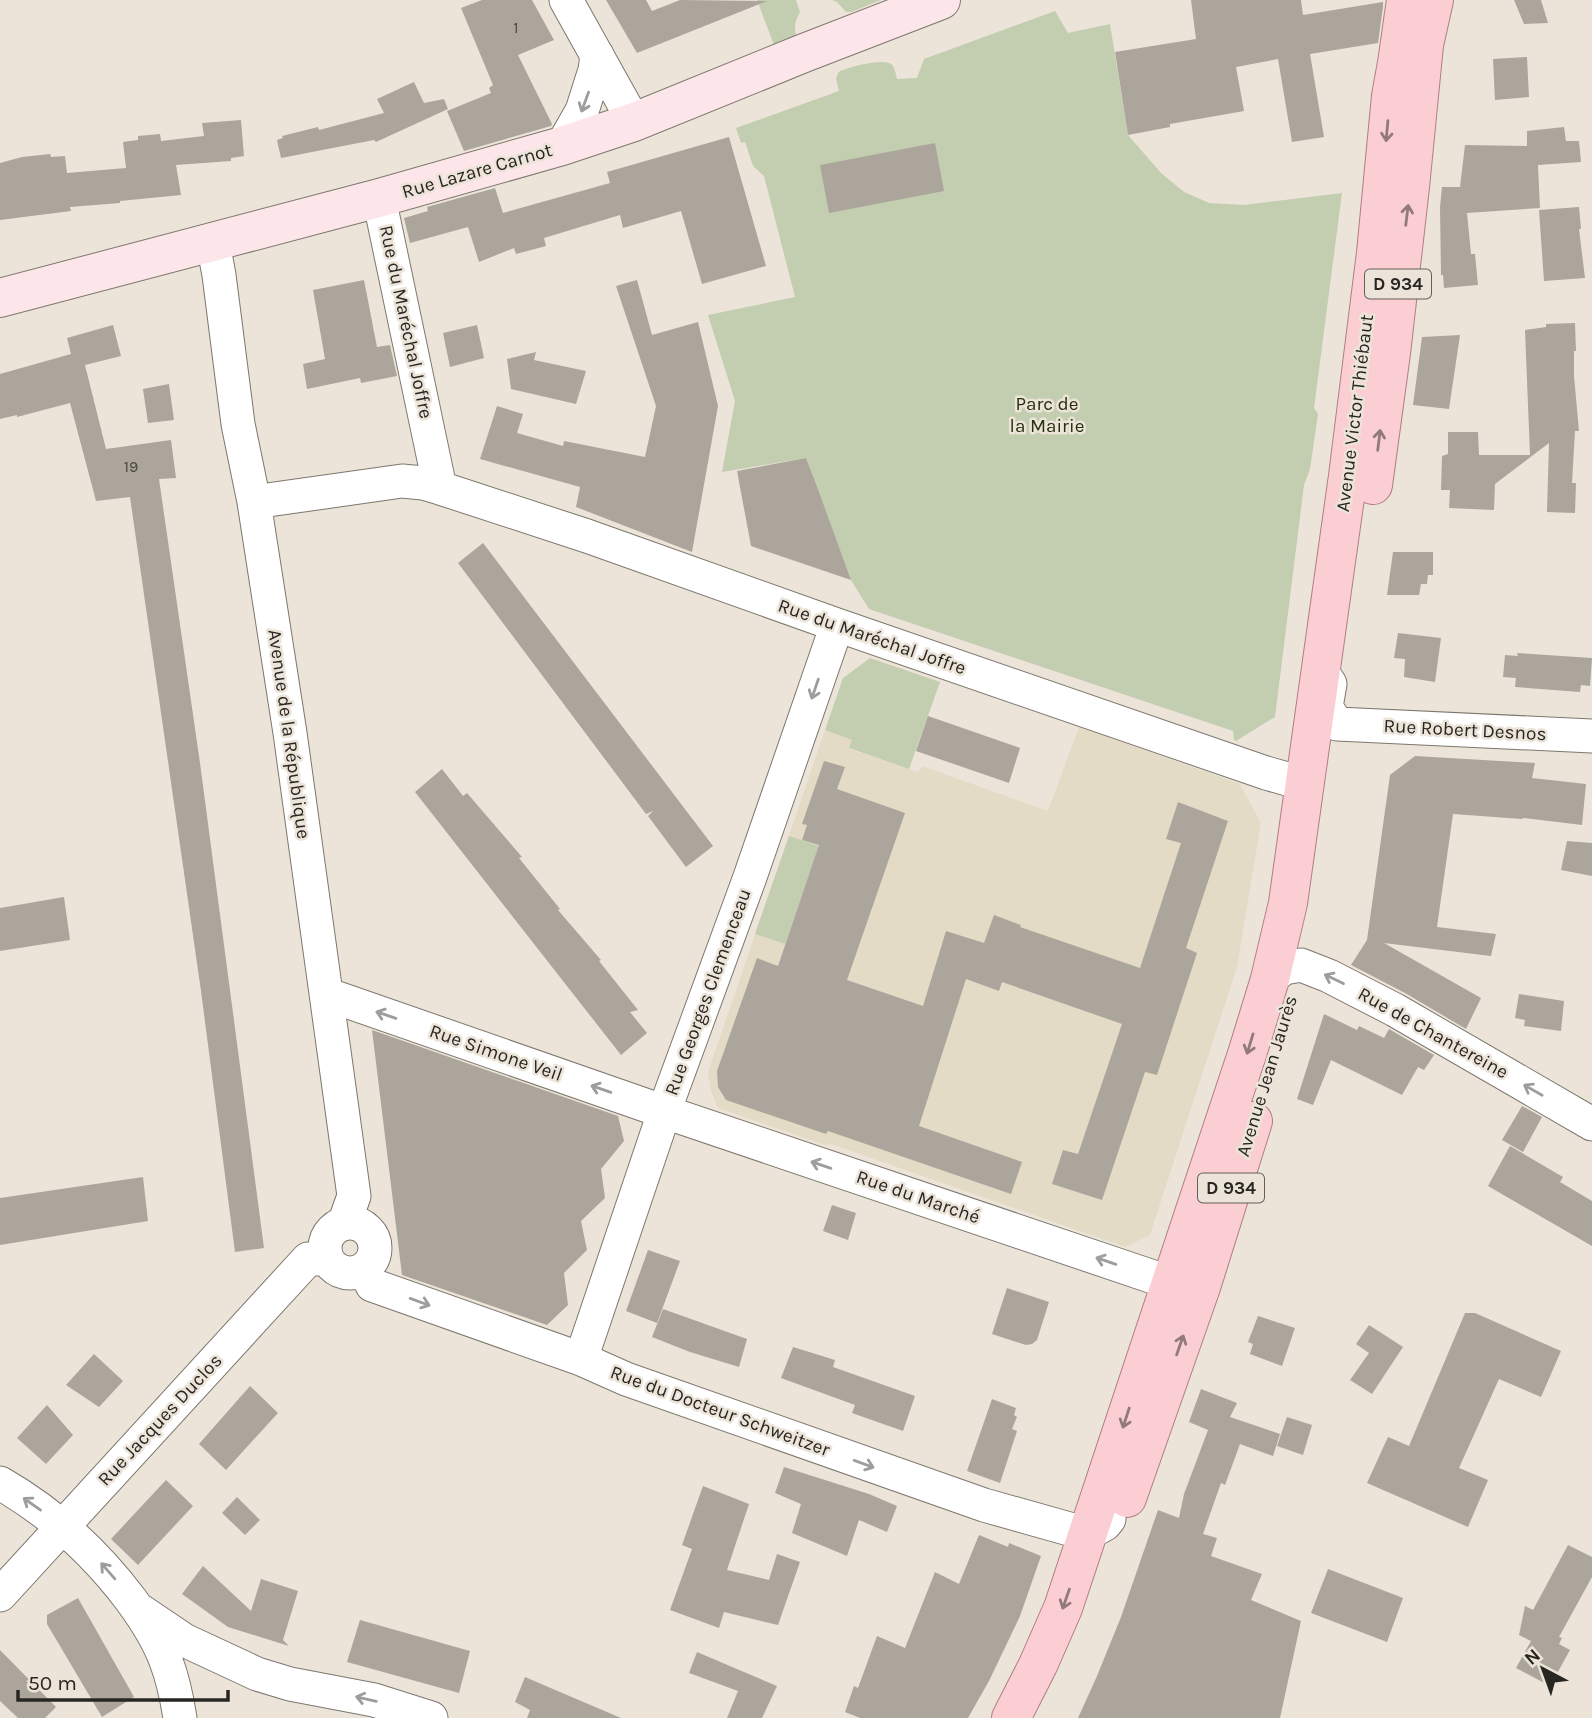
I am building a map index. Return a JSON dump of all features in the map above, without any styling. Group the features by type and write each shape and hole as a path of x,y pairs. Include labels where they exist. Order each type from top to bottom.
{"main road":[{"name":"Avenue Victor Thiébaut","path":"1305,784 1348,476 1376,253 1391,96 1406,0"},
{"name":"Avenue Victor Thiébaut","path":"1337,723 1391,353 1426,12"},
{"name":"Avenue Jean Jaurès","path":"1011,1718 1063,1608 1248,1051 1285,972 1306,943 1337,723"},
{"name":"Avenue Jean Jaurès","path":"1041,1718 1083,1628 1201,1287 1266,1083 1285,972 1288,903 1305,784"}],"street":[{"path":"566,0 634,122"},
{"name":"Rue Lazare Carnot","path":"0,298 213,243 562,146 634,122 941,0"},
{"path":"562,146 582,111 597,55"},
{"name":"Rue du Maréchal Joffre","path":"379,198 440,488"},
{"name":"Avenue de la République","path":"213,243 238,424 254,502 290,733 354,1196 344,1224"},
{"path":"1348,476 1357,488 1353,517 1363,532"},
{"name":"Rue du Maréchal Joffre","path":"254,502 402,481 423,483 587,536 837,625 1266,773 1305,784"},
{"name":"Rue Georges Clemenceau","path":"581,1359 837,625"},
{"path":"1321,670 1330,684 1326,707 1337,723"},
{"name":"Rue Robert Desnos","path":"1337,723 1592,736"},
{"name":"Rue de Chantereine","path":"1285,972 1339,981 1395,1010 1592,1124"},
{"name":"Rue Simone Veil","path":"326,994 665,1112"},
{"name":"Rue du Marché","path":"665,1112 1171,1283"},
{"path":"344,1224 361,1226 373,1238 375,1246 374,1255 365,1269 351,1274 336,1270 327,1259 324,1244 337,1226 344,1224"},
{"name":"Rue Jacques Duclos","path":"0,1595 308,1259 327,1259"},
{"name":"Rue du Docteur Schweitzer","path":"365,1269 372,1285 581,1359 626,1379 926,1486 1087,1534"},
{"path":"0,1483 63,1526 109,1572 138,1609 166,1660 180,1718"},
{"name":"Avenue Jean Jaurès","path":"1087,1534 1105,1524 1128,1497"},
{"path":"138,1609 184,1640 257,1674 290,1684 374,1700 431,1718"}],"shaded area":[{"path":"1079,727 1240,784 1261,823 1237,967 1150,1235 1125,1247 831,1144 825,1145 718,1108 711,1091 708,1072 825,730 852,740 850,749 918,772 922,766 1048,811"}],"green space":[{"path":"757,0 796,0 800,12 795,23 796,35 774,45"},
{"path":"832,0 881,0 846,12"},
{"name":"Parc de la Mairie","path":"1055,11 1068,33 1110,24 1128,135 1161,173 1184,192 1209,203 1244,205 1342,193 1314,408 1318,414 1310,469 1304,485 1275,717 1236,741 1233,731 869,609 851,580 806,458 722,472 735,401 708,315 795,297 764,176 753,166 745,142 741,143 736,128 839,91 836,79 840,71 886,62 893,67 897,79 917,78 924,59"},
{"path":"870,658 940,682 909,769 849,748 852,740 825,730 843,678"},
{"path":"789,836 819,846 785,944 755,934"}],"building":[{"path":"482,0 532,0 554,40 518,55 552,124 464,151 447,111 491,93 489,88 493,85 461,8"},
{"path":"606,0 646,0 652,11 680,0 767,1 637,53"},
{"path":"1191,0 1301,0 1303,15 1383,2 1383,7 1378,43 1310,54 1324,137 1292,142 1278,59 1236,67 1244,111 1170,124 1170,127 1128,135 1115,52 1196,39"},
{"path":"1514,0 1541,0 1548,23 1524,24"},
{"path":"1527,57 1529,97 1495,100 1493,59"},
{"path":"414,82 424,103 444,99 448,109 376,142 374,140 281,158 277,140 283,138 282,136 318,127 319,130 384,113 377,99"},
{"path":"241,120 244,156 231,158 231,161 176,165 181,195 70,207 71,211 0,220 0,163 50,154 51,157 65,156 67,173 126,168 123,142 138,140 138,136 160,134 161,141 204,136 202,123"},
{"path":"1564,127 1566,141 1579,141 1581,162 1538,165 1540,208 1467,213 1471,254 1475,254 1478,285 1444,288 1441,275 1442,187 1460,187 1465,145 1527,146 1527,131"},
{"path":"729,137 766,266 702,284 681,211 623,228 620,215 544,238 546,246 516,254 514,248 479,262 468,227 410,243 404,218 428,211 427,207 495,188 503,213 610,183 607,172"},
{"path":"935,143 944,191 829,213 820,165"},
{"path":"1579,207 1585,278 1544,281 1539,210"},
{"path":"364,280 377,347 390,345 397,376 361,383 360,378 307,389 303,364 325,359 313,290"},
{"path":"637,280 652,335 698,322 718,406 692,552 576,507 580,487 480,459 497,406 523,414 517,433 563,446 564,441 645,457 656,406 616,286"},
{"path":"1575,323 1574,376 1579,431 1575,431 1572,483 1576,483 1575,513 1547,512 1549,443 1495,484 1494,510 1449,508 1450,490 1441,490 1442,456 1448,454 1448,432 1478,432 1479,455 1530,455 1525,330 1546,327 1546,324"},
{"path":"113,325 121,356 85,365 106,449 171,440 176,478 159,479 200,763 264,1248 235,1252 201,991 130,497 96,501 70,403 0,419 0,374 71,354 67,338"},
{"path":"477,325 484,358 450,367 443,333"},
{"path":"1460,335 1449,409 1413,405 1422,337"},
{"path":"536,352 534,360 586,371 576,404 511,389 507,359"},
{"path":"169,384 174,420 148,423 143,389"},
{"path":"806,458 851,580 751,546 737,471"},
{"path":"483,543 713,846 686,867 648,816 653,811 646,814 458,563"},
{"path":"1393,552 1433,552 1433,575 1428,575 1427,584 1421,584 1419,595 1387,595"},
{"path":"1398,633 1441,638 1435,682 1404,677 1405,659 1394,658"},
{"path":"1517,653 1592,658 1590,686 1581,685 1580,692 1515,687 1516,678 1503,677 1505,655 1518,656"},
{"path":"928,716 1020,748 1009,783 916,751"},
{"path":"1415,756 1535,763 1532,778 1586,784 1582,825 1453,814 1437,927 1496,934 1491,956 1384,943 1481,998 1466,1029 1351,965 1367,940 1390,775"},
{"path":"824,761 845,767 837,789 905,813 847,980 923,1006 946,931 984,943 994,915 1021,925 1020,927 1140,968 1181,843 1166,839 1178,802 1228,821 1186,948 1197,953 1157,1075 1145,1072 1102,1200 1052,1184 1063,1150 1078,1154 1122,1024 1002,982 999,991 966,979 919,1126 1022,1162 1011,1194 828,1131 826,1134 726,1100 718,1087 717,1071 757,958 778,966 819,845 802,840 807,825 802,824"},
{"path":"442,769 463,796 467,793 522,857 519,858 560,909 558,910 601,960 599,961 638,1010 630,1012 647,1033 621,1055 415,792"},
{"path":"1567,841 1592,843 1592,876 1561,870"},
{"path":"64,897 70,940 0,951 0,908"},
{"path":"1519,994 1564,1001 1561,1031 1524,1026 1525,1020 1515,1018"},
{"path":"1324,1014 1357,1030 1359,1026 1384,1038 1389,1029 1434,1055 1424,1070 1418,1067 1402,1095 1331,1060 1313,1105 1297,1099"},
{"path":"372,1030 618,1116 624,1141 601,1169 605,1198 581,1221 587,1250 564,1273 568,1305 547,1325 402,1275"},
{"path":"1522,1106 1542,1117 1523,1152 1502,1140"},
{"path":"1510,1146 1563,1177 1560,1182 1592,1201 1592,1246 1488,1186"},
{"path":"143,1177 148,1221 0,1245 0,1198"},
{"path":"832,1205 856,1213 848,1240 823,1231"},
{"path":"648,1250 680,1261 657,1323 626,1311"},
{"path":"1007,1288 1049,1302 1037,1340 1032,1344 1026,1345 992,1334"},
{"path":"663,1309 747,1339 739,1367 652,1337"},
{"path":"1465,1313 1475,1313 1561,1351 1541,1397 1499,1379 1459,1468 1488,1480 1468,1527 1367,1483 1388,1437 1409,1446"},
{"path":"1258,1316 1295,1328 1282,1366 1250,1354 1253,1344 1248,1342"},
{"path":"1369,1325 1403,1347 1372,1394 1350,1380 1369,1353 1356,1344"},
{"path":"793,1347 835,1360 833,1367 915,1396 903,1431 852,1413 855,1405 781,1378"},
{"path":"94,1354 123,1381 99,1407 66,1385"},
{"path":"250,1386 278,1413 226,1470 199,1444"},
{"path":"1201,1389 1237,1403 1230,1417 1280,1434 1273,1456 1240,1444 1225,1485 1221,1483 1203,1534 1217,1538 1211,1556 1262,1574 1251,1600 1301,1621 1280,1718 1078,1718 1121,1617 1158,1510 1179,1518 1184,1494 1208,1430 1189,1422"},
{"path":"992,1399 1016,1408 1014,1415 1017,1417 1012,1429 1017,1431 1000,1483 967,1471"},
{"path":"47,1405 73,1435 46,1464 17,1438"},
{"path":"1287,1417 1312,1425 1303,1455 1277,1446"},
{"path":"784,1467 869,1494 897,1506 887,1532 859,1520 847,1556 792,1533 801,1504 775,1493"},
{"path":"166,1480 193,1506 138,1565 111,1539"},
{"path":"703,1486 749,1504 727,1570 769,1580 777,1554 800,1562 778,1625 724,1612 719,1628 670,1610 692,1549 682,1545"},
{"path":"237,1497 260,1520 245,1535 222,1513"},
{"path":"979,1535 1041,1556 1020,1616 968,1718 860,1718 845,1712 854,1686 858,1688 877,1636 905,1648 935,1572 959,1584"},
{"path":"1568,1545 1592,1557 1592,1577 1559,1637 1562,1638 1559,1644 1570,1650 1550,1686 1516,1668 1531,1641 1519,1635 1525,1606 1533,1610"},
{"path":"203,1566 251,1611 261,1579 298,1591 283,1640 289,1646 228,1627 182,1594"},
{"path":"1328,1569 1403,1598 1387,1642 1311,1613"},
{"path":"78,1598 134,1697 102,1717 47,1624 47,1615"},
{"path":"360,1620 470,1651 459,1693 347,1662"},
{"path":"0,1650 56,1707 45,1718 18,1718 0,1701"},
{"path":"697,1652 777,1686 762,1718 727,1718 738,1691 689,1673"},
{"path":"525,1677 621,1718 527,1718 530,1710 515,1702"}]}
